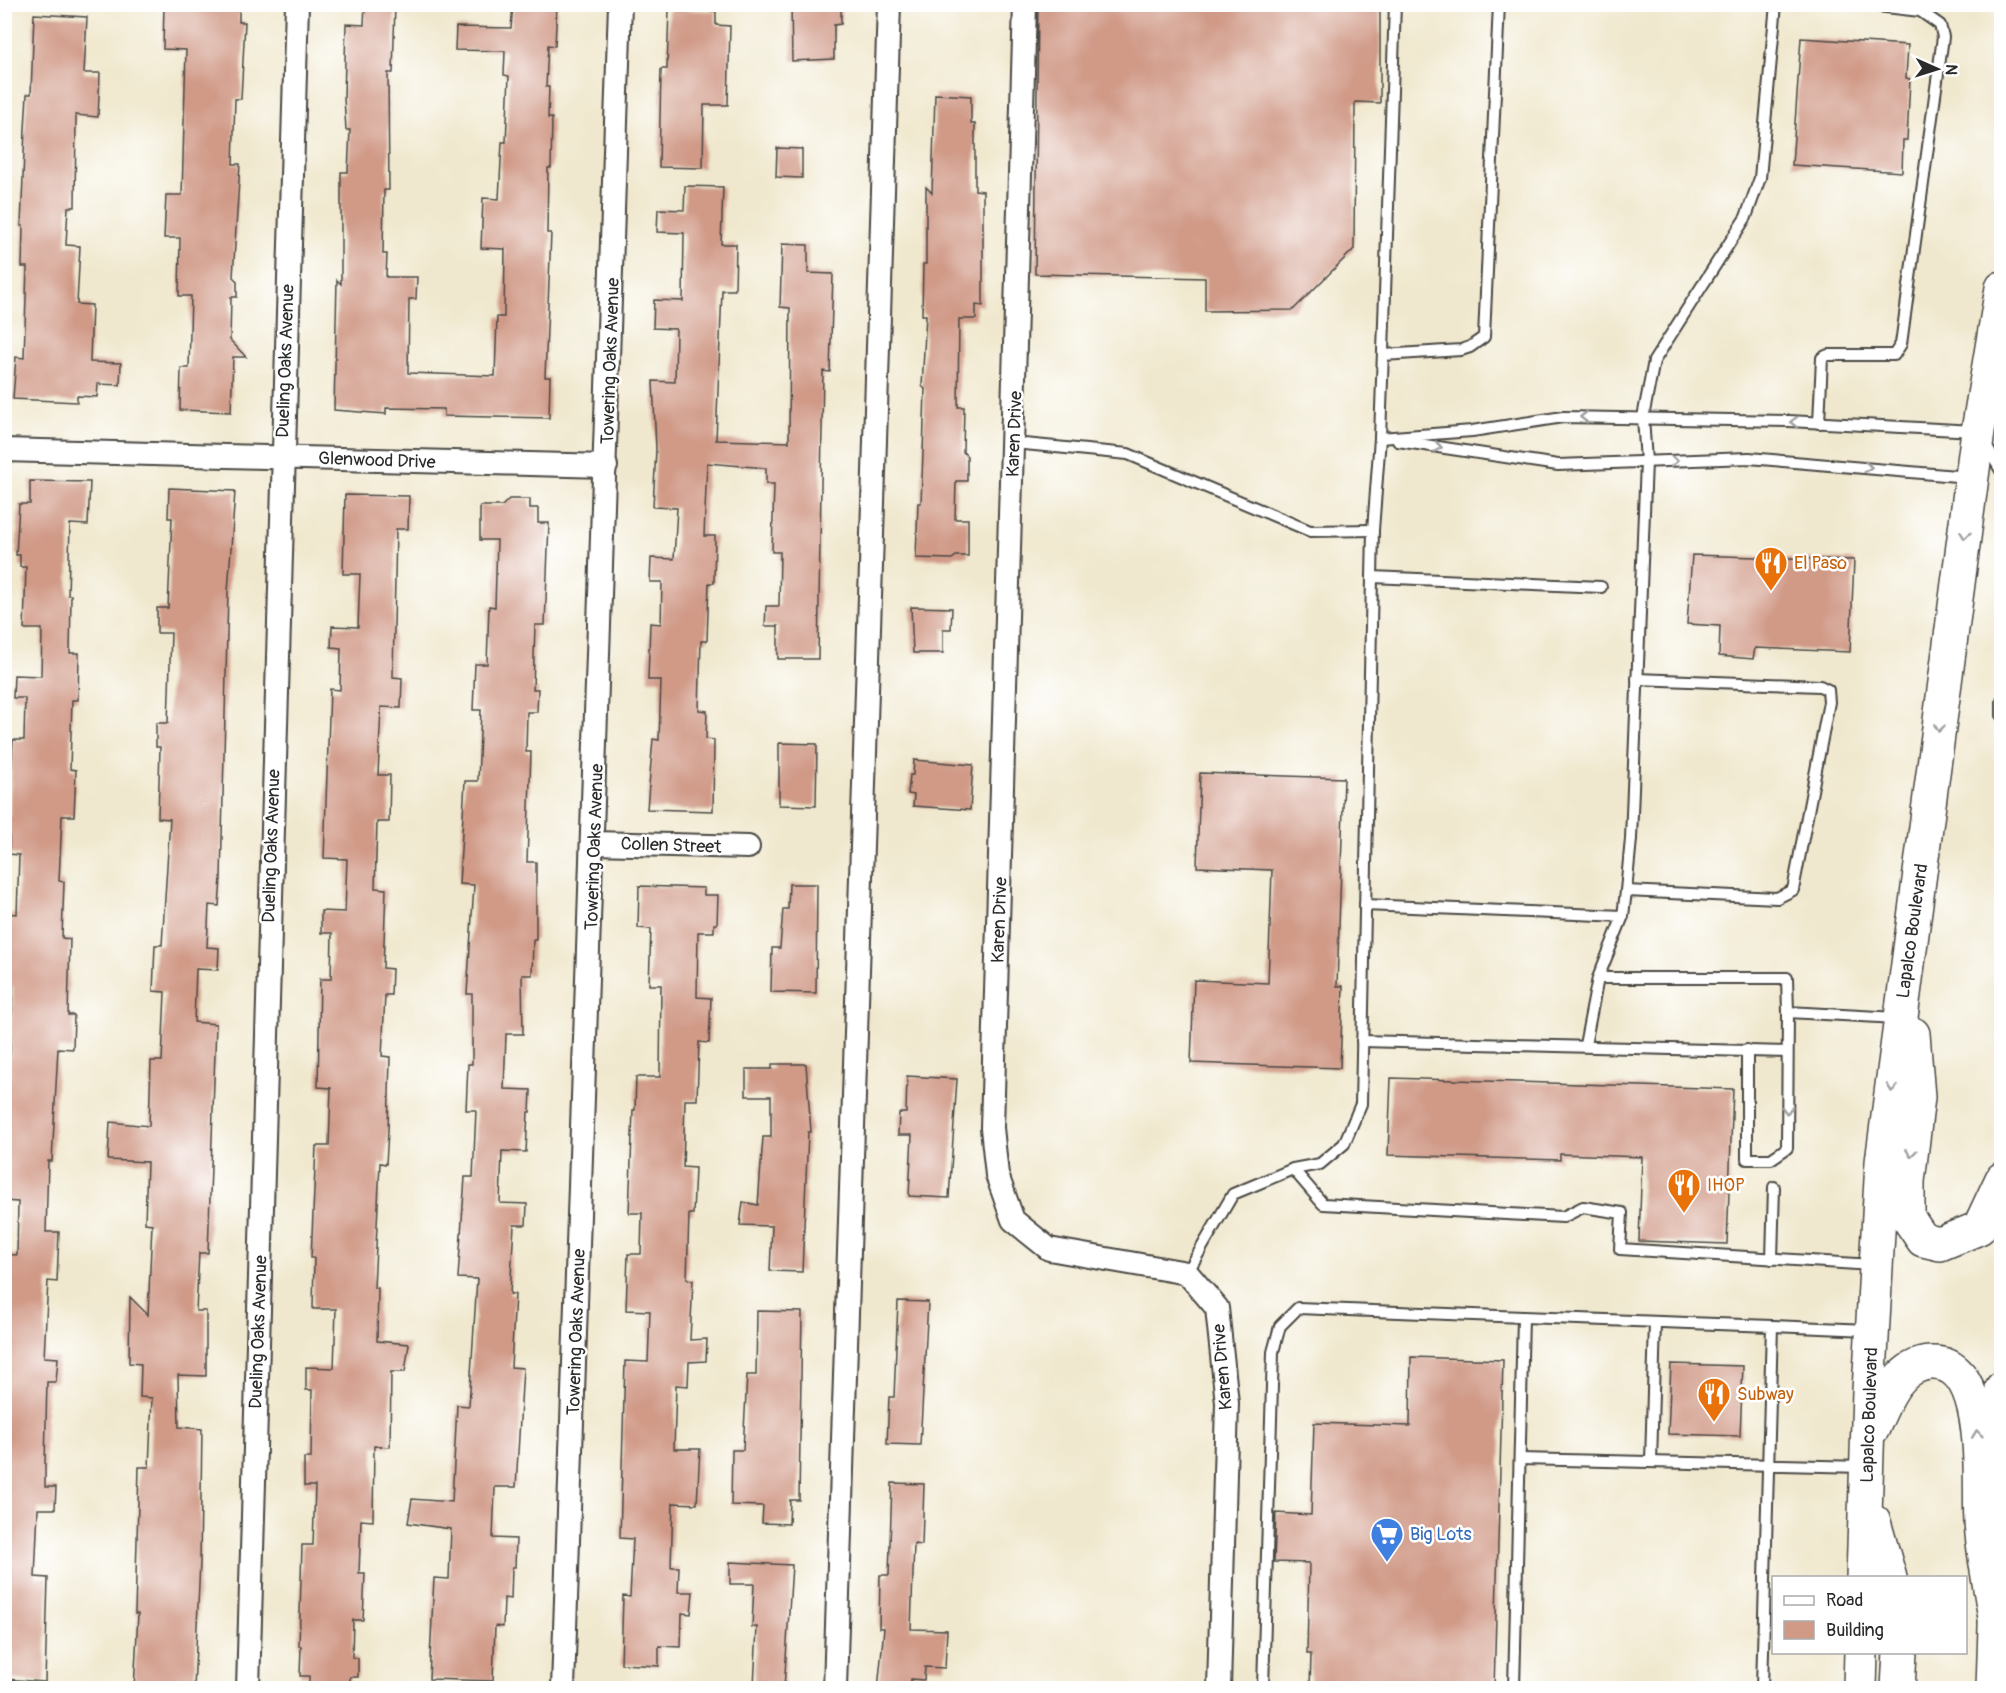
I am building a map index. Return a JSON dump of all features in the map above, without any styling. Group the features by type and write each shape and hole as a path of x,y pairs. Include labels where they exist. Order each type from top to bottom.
{"main road":[{"name":"Lapalco Boulevard","path":"1863,1576 1882,1162 1907,969 1993,467 1978,431 2001,288"},
{"path":"1907,969 1918,1097 1908,1181 1908,1218 1923,1240 1940,1244 1970,1232 1979,1228 2001,1179"},
{"path":"1890,1576 1867,1467 1896,1382 1912,1369 1929,1363 1948,1365 1964,1378 1973,1401 1978,1439 1981,1524 1998,1618"},
{"path":"1993,1689 1998,1618 2001,1388"},
{"path":"1860,1689 1861,1654"},
{"path":"1898,1689 1900,1654"}],"street":[{"name":"Dueling Oaks Avenue","path":"248,1689 297,4"},
{"name":"Towering Oaks Avenue","path":"563,1689 594,843 620,4"},
{"path":"835,1689 889,4"},
{"name":"Karen Drive","path":"1024,4 1014,443 992,1128 997,1175 1013,1220 1049,1250 1187,1273 1217,1308 1227,1403 1219,1689"},
{"name":"Glenwood Drive","path":"4,450 606,466"},
{"name":"Collen Street","path":"594,843 748,847"}],"lane":[{"path":"1187,1273 1233,1194 1293,1169 1320,1164 1344,1144 1361,1104 1373,530 1380,438 1395,4"},
{"path":"1383,355 1461,350 1470,347 1484,337 1499,4"},
{"path":"1585,1045 1598,978 1623,916 1631,839 1646,462 1643,417 1654,361 1746,217 1760,178 1776,4"},
{"path":"1819,423 1822,358 1828,355 1894,355 1900,344 1943,37 1940,25 1920,11 1860,4"},
{"path":"1380,438 1473,430 1563,417 1643,417 1978,431"},
{"path":"1380,438 1558,465 1749,458 1993,467"},
{"path":"1014,443 1128,454 1310,531 1373,530"},
{"path":"1372,577 1601,587"},
{"path":"1626,891 1777,898 1793,890 1829,702 1828,690 1820,686 1637,679"},
{"path":"2001,701 2001,716"},
{"path":"1365,904 1623,916"},
{"path":"1598,978 1787,978 1786,1148 1771,1160 1747,1159 1747,1050"},
{"path":"1788,1012 1901,1018"},
{"path":"1362,1041 1787,1052"},
{"path":"1293,1169 1323,1204 1563,1217 1583,1208 1622,1213 1620,1249 1876,1265"},
{"path":"1772,1259 1774,1187"},
{"path":"1263,1689 1273,1352 1280,1326 1298,1308 1873,1330"},
{"path":"1514,1689 1523,1317"},
{"path":"1651,1462 1655,1322"},
{"path":"1762,1689 1772,1326"},
{"path":"1520,1459 1867,1467"}],"building":[{"path":"164,4 239,4 239,22 245,22 241,99 235,99 233,164 240,164 233,277 237,281 237,297 231,297 230,340 246,357 233,357 231,412 180,410 181,368 189,368 191,296 179,296 180,238 164,238 166,195 182,195 186,50 163,49"},
{"path":"365,4 395,4 393,73 388,73 389,190 384,190 383,254 387,254 386,277 417,277 416,299 409,299 408,373 495,376 497,317 504,317 505,249 481,248 483,198 499,199 502,142 506,142 509,76 504,75 505,51 455,50 456,27 511,28 513,4 557,4 555,46 548,45 546,87 549,87 548,118 552,118 551,168 548,168 547,233 551,233 545,377 550,377 549,418 444,416 444,409 386,408 386,414 334,410 337,280 341,284 341,172 348,172 350,130 346,130 344,98 346,24 364,25"},
{"path":"791,4 841,4 841,24 834,25 834,59 792,61"},
{"path":"1038,4 1380,4 1380,103 1355,102 1354,249 1293,310 1205,311 1205,278 1035,274"},
{"path":"669,9 716,11 716,25 730,26 728,105 704,105 703,168 659,167 661,69 667,69"},
{"path":"34,14 87,17 84,73 100,73 98,117 76,115 75,207 68,207 66,245 80,246 77,304 92,305 90,362 121,363 120,385 98,384 97,397 77,396 77,402 13,399 16,357 24,358 27,267 22,267 23,226 21,226 27,94 31,94"},
{"path":"1801,38 1908,45 1906,78 1910,79 1907,140 1903,140 1902,172 1792,165"},
{"path":"935,94 971,96 971,124 975,124 975,190 983,191 983,306 976,305 976,319 959,319 958,407 964,407 963,452 967,456 967,481 956,481 955,519 968,519 968,556 956,556 952,559 916,558 918,503 921,503 925,389 922,386 926,315 922,315 923,264 926,264 926,187 932,193"},
{"path":"777,148 802,149 802,178 776,177"},
{"path":"685,186 723,187 721,244 736,244 735,290 722,290 716,440 789,442 790,308 780,307 782,244 808,245 808,273 833,274 830,372 823,371 818,659 778,659 778,626 765,626 766,606 779,606 780,552 772,552 774,484 766,484 766,468 707,463 704,536 715,536 714,583 709,583 707,641 701,641 699,710 707,711 706,739 714,740 713,811 647,809 653,739 659,740 661,680 648,680 650,623 661,624 662,582 650,582 651,558 674,559 677,508 653,507 656,449 653,381 675,382 676,329 653,328 654,300 683,301 684,233 657,232 658,209 684,210"},
{"path":"30,481 90,482 88,525 70,524 68,595 71,595 70,653 79,653 78,700 72,700 70,769 76,770 74,816 62,816 59,881 64,882 62,938 70,939 68,1015 74,1015 73,1049 58,1048 52,1161 48,1161 46,1232 59,1232 57,1282 48,1281 44,1357 58,1358 56,1382 47,1382 45,1462 45,1487 56,1487 55,1509 38,1509 35,1577 48,1578 45,1682 4,1679 4,1254 17,1255 18,1202 4,1201 4,1086 8,1086 13,987 4,987 5,913 17,914 19,855 9,854 10,791 13,740 24,740 25,698 13,698 14,675 41,676 42,629 24,629 26,567 20,567 20,555 16,555 19,504 30,504"},
{"path":"169,488 235,491 228,592 221,878 219,906 209,905 207,947 219,948 218,970 196,969 194,1022 216,1024 208,1253 199,1253 196,1311 206,1311 206,1376 178,1375 179,1427 202,1429 200,1563 194,1689 134,1689 138,1614 135,1614 139,1467 149,1467 152,1398 140,1397 141,1364 129,1363 130,1297 148,1315 152,1224 145,1223 147,1162 108,1160 110,1122 149,1126 151,1061 162,1061 165,992 153,991 155,945 162,945 170,819 158,818 160,747 156,747 156,723 168,723 171,633 157,633 157,608 168,608 172,518 168,518"},
{"path":"345,495 409,496 408,529 396,529 393,677 402,678 401,708 381,707 378,775 390,775 389,822 377,822 375,888 386,889 383,968 392,969 391,995 385,995 382,1056 390,1057 388,1131 386,1164 380,1163 374,1288 378,1288 377,1341 409,1344 405,1372 391,1372 390,1447 374,1446 373,1521 361,1520 359,1573 365,1573 363,1620 353,1620 352,1657 358,1658 358,1677 350,1677 350,1689 309,1689 309,1676 300,1676 301,1646 299,1646 302,1545 313,1545 315,1486 304,1486 304,1458 311,1458 312,1390 306,1390 306,1367 334,1368 336,1309 313,1309 314,1258 311,1258 316,1146 329,1146 331,1088 318,1087 320,979 331,979 332,933 321,933 321,911 345,912 347,859 324,858 330,689 340,690 341,648 331,647 332,626 358,627 360,574 343,574"},
{"path":"509,499 530,499 530,508 538,508 538,523 549,523 545,625 535,625 533,689 538,689 537,712 527,712 526,752 531,752 527,862 536,862 536,940 533,940 532,975 522,975 523,1034 506,1034 504,1089 531,1090 530,1112 528,1112 526,1152 502,1151 500,1203 527,1204 526,1225 514,1225 510,1294 515,1294 511,1367 523,1368 516,1487 495,1487 493,1538 516,1539 515,1567 512,1567 511,1599 504,1598 503,1627 495,1626 493,1681 429,1679 434,1578 449,1579 451,1529 408,1523 412,1499 452,1502 457,1405 469,1406 477,1279 458,1278 465,1177 473,1177 476,1110 466,1110 468,1064 472,1064 472,994 467,994 474,885 459,884 465,781 478,781 481,710 473,710 475,664 487,664 489,606 495,607 497,540 480,540 480,506 502,506"},
{"name":"El Paso","path":"1692,555 1854,560 1850,652 1755,648 1753,659 1719,656 1720,626 1687,624"},
{"path":"911,607 952,608 951,629 943,629 943,653 913,653"},
{"path":"779,743 817,744 816,806 779,805"},
{"path":"914,760 973,765 970,810 913,806 914,795 908,794"},
{"path":"1200,773 1344,778 1337,986 1343,986 1340,1068 1191,1063 1194,980 1268,983 1272,870 1197,867"},
{"path":"789,884 817,884 816,993 771,992 772,948 780,948 783,909 788,909"},
{"path":"639,886 704,888 704,895 718,895 717,924 714,924 714,932 698,932 697,997 711,998 709,1043 699,1042 697,1100 685,1100 683,1167 695,1168 693,1214 689,1214 687,1279 693,1280 690,1340 707,1339 706,1361 689,1362 688,1386 676,1385 674,1449 700,1449 697,1504 673,1503 671,1567 679,1567 678,1592 693,1592 691,1614 682,1613 681,1647 659,1646 659,1666 621,1664 623,1596 630,1597 633,1539 620,1538 625,1361 648,1362 650,1311 626,1310 628,1254 641,1254 642,1213 629,1213 633,1110 635,1110 636,1077 660,1077 661,985 649,985 651,929 638,928"},
{"path":"772,1064 806,1064 811,1132 808,1132 802,1272 770,1271 772,1226 740,1225 743,1202 758,1205 763,1137 771,1137 771,1096 746,1096 746,1069 772,1069"},
{"path":"907,1076 957,1079 949,1198 909,1196 912,1135 898,1135 899,1113 906,1113"},
{"path":"1391,1078 1733,1089 1727,1244 1639,1241 1642,1157 1560,1154 1560,1160 1388,1155"},
{"path":"898,1301 928,1302 920,1445 887,1444 889,1397 894,1397"},
{"path":"757,1311 802,1312 799,1500 790,1500 789,1524 762,1523 763,1506 731,1505 732,1450 743,1450 747,1375 756,1375"},
{"path":"1411,1357 1503,1360 1494,1689 1310,1689 1311,1654 1307,1654 1309,1563 1274,1562 1276,1513 1311,1515 1314,1423 1410,1426"},
{"path":"1671,1364 1743,1366 1740,1436 1668,1434"},
{"path":"892,1483 924,1484 922,1545 914,1544 911,1629 947,1630 945,1668 925,1667 924,1680 911,1679 910,1689 878,1689 884,1628 879,1628 880,1575 889,1575"},
{"path":"730,1562 792,1565 784,1689 754,1686 757,1627 752,1627 754,1584 730,1584"}],"place":[{"name":"El Paso","path":"1771,592"},
{"name":"IHOP","path":"1684,1214"},
{"name":"Subway","path":"1714,1423"},
{"name":"Big Lots","path":"1387,1563"}]}
